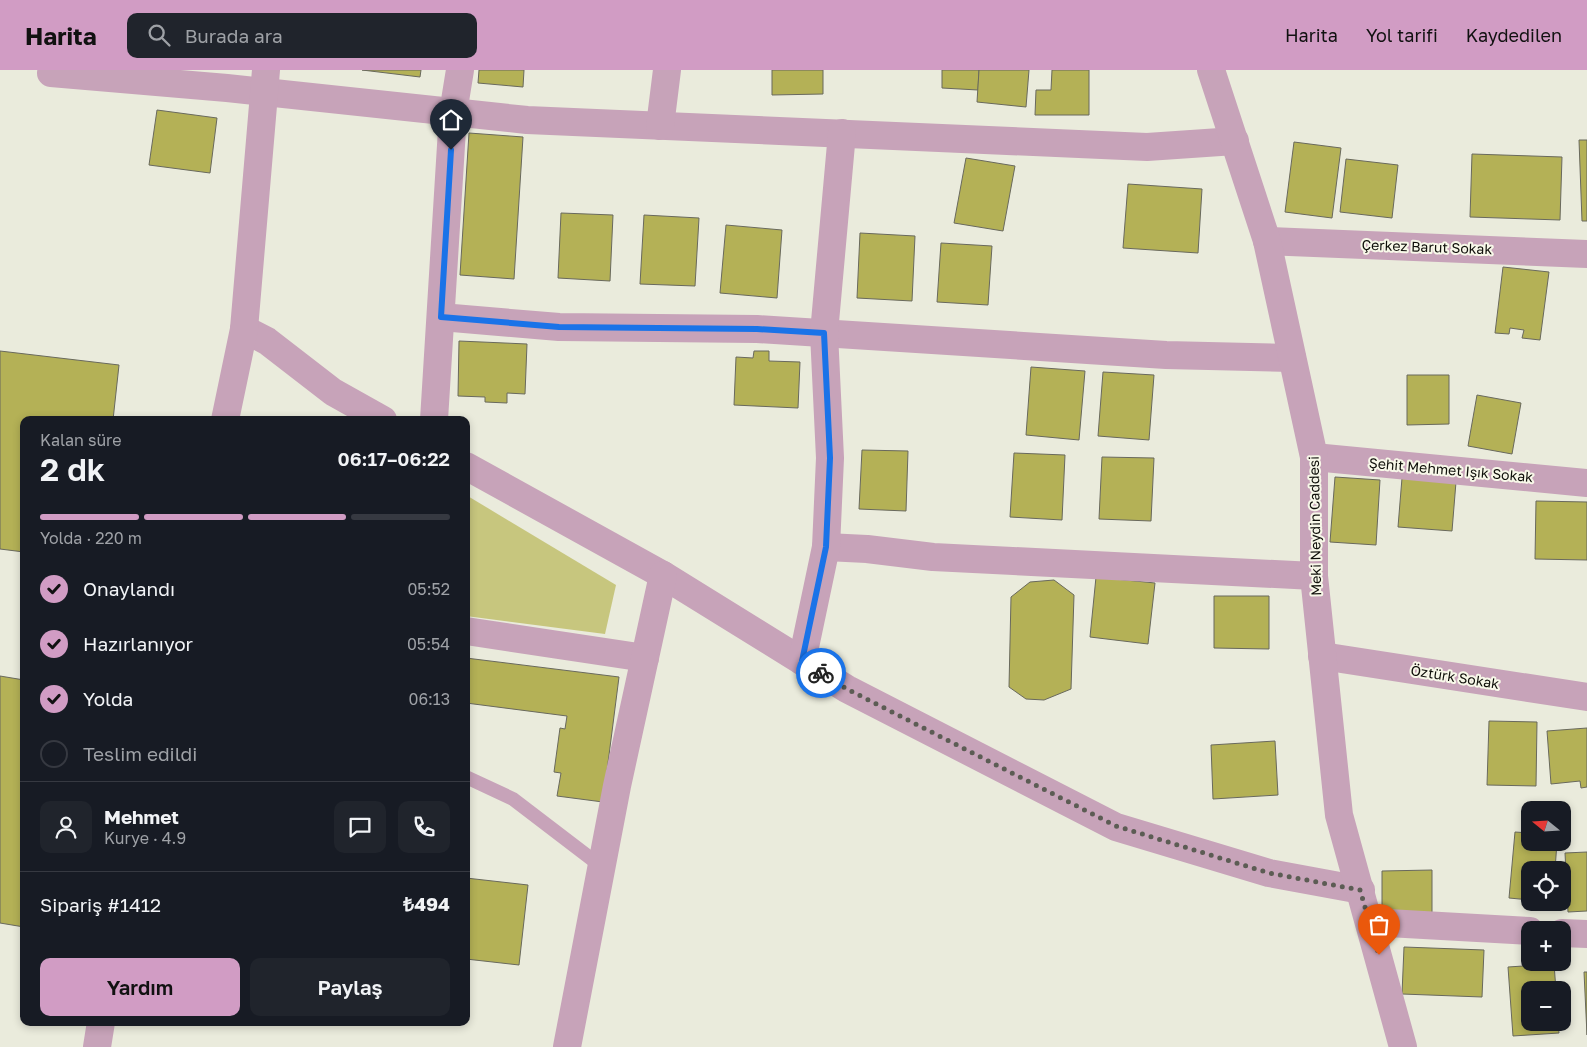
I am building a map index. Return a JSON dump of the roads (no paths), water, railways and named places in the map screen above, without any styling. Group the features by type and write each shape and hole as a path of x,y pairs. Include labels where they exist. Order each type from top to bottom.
{"street":[{"path":"434,416 453,113 460,70"},
{"path":"660,126 667,70"},
{"name":"Meki Neydin Caddesi","path":"1211,70 1267,241 1314,457 1314,576 1339,815 1403,1047"},
{"path":"51,73 265,81 453,113 527,120 1147,147 1235,141"},
{"path":"226,416 244,328 265,81"},
{"path":"802,661 826,547 830,458 824,333 842,133"},
{"name":"Çerkez Barut Sokak","path":"1267,241 1587,254"},
{"path":"441,317 559,327 757,329 1166,355 1292,358"},
{"path":"244,328 267,341 333,392 376,416"},
{"name":"Şehit Mehmet Işık Sokak","path":"1314,457 1587,483"},
{"path":"470,468 663,575 847,689 1116,826 1269,873 1360,890"},
{"path":"826,547 867,549 933,557 1314,576"},
{"path":"567,1047 602,867 663,575"},
{"path":"470,633 645,658"},
{"name":"Öztürk Sokak","path":"1322,656 1587,697"},
{"path":"1370,922 1521,930"},
{"path":"1571,933 1587,934"},
{"path":"97,1047 100,1026"}],"lane":[{"path":"470,779 513,799 602,867"}]}
